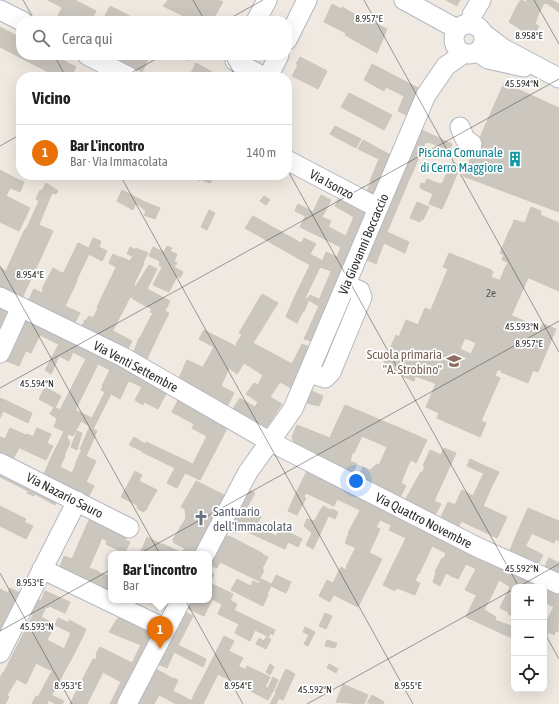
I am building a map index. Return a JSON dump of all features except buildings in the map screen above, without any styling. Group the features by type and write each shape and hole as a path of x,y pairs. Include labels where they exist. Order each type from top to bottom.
{"street":[{"path":"259,16 267,0"},
{"path":"292,30 307,0"},
{"path":"404,0 471,39 488,58 554,76"},
{"path":"471,39 472,15 481,0"},
{"path":"0,10 16,18"},
{"name":"Via Giovanni Boccaccio","path":"207,551 248,472 293,409 432,84 446,66 471,39"},
{"path":"97,60 119,72"},
{"path":"236,60 255,72"},
{"path":"270,72 276,60"},
{"path":"460,127 465,138 472,144"},
{"name":"Via Isonzo","path":"292,163 378,208"},
{"name":"Via Venti Settembre","path":"0,297 123,357 269,441"},
{"path":"0,353 21,307"},
{"name":"Via Quattro Novembre","path":"269,441 476,547 559,584"},
{"name":"Via Nazario Sauro","path":"0,462 129,528"},
{"path":"0,653 77,501"},
{"path":"42,569 108,601"},
{"path":"112,603 166,629"},
{"path":"127,704 179,603"}],"place":[{"name":"Piscina Comunale di Cerro Maggiore","path":"515,159"},
{"name":"Scuola primaria \"A. Strobino\"","path":"454,361"},
{"name":"Santuario dell'Immacolata","path":"201,518"},
{"name":"Bar L'incontro","path":"160,649"}]}
